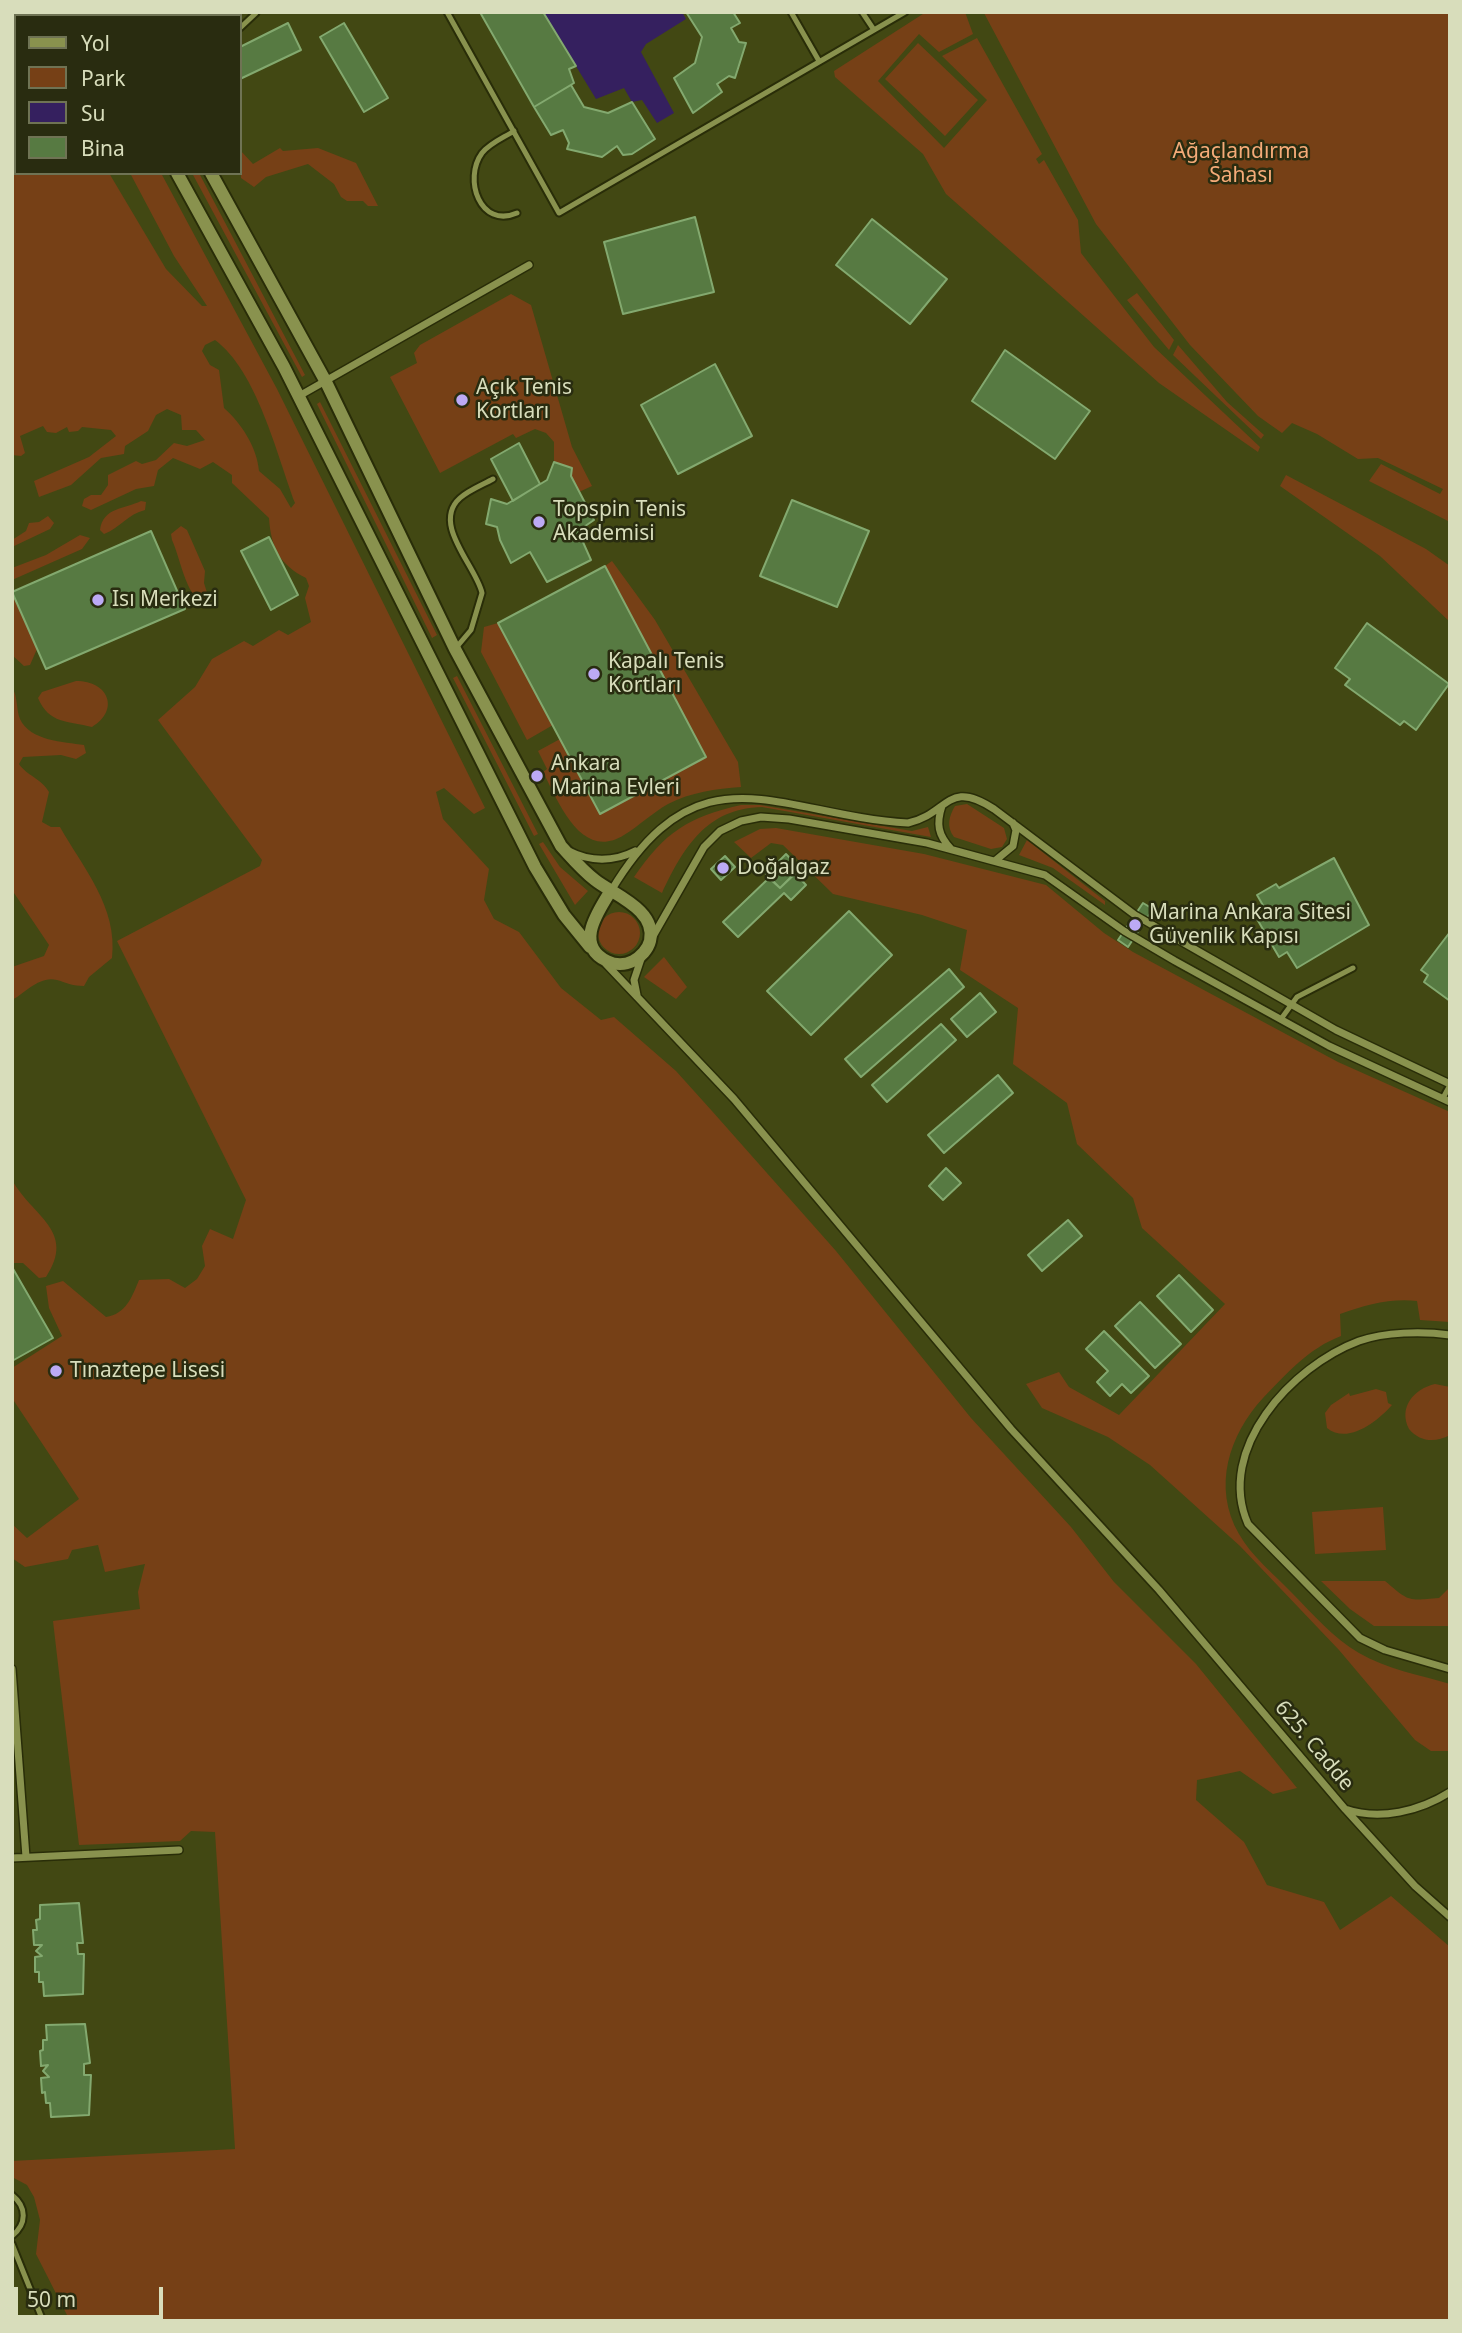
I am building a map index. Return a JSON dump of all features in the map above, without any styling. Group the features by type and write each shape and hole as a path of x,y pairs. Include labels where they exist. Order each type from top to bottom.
{"street":[{"path":"178,175 299,396 540,875 572,925 600,957 623,964 633,961 646,948 704,847 720,831 741,821 761,817 789,820 952,849 1057,880 1124,931 1175,961 1329,1046 1446,1100"},
{"path":"212,175 326,383 455,649 561,846 582,869 644,915 651,931 634,981 638,998"},
{"path":"299,396 529,265"},
{"path":"600,957 592,946 590,932 610,892 638,849 654,833 682,815 711,803 733,798 779,800 908,823 962,795 971,796 1012,822 1135,915 1336,1030 1450,1084"},
{"path":"942,805 938,825 943,841 952,849"},
{"path":"995,860 1013,846 1016,830 1012,822"},
{"path":"561,846 578,855 600,859 618,858 638,849"},
{"name":"625. Cadde","path":"600,957 734,1099 1011,1429 1159,1590 1345,1809 1415,1886 1450,1917"},
{"path":"1450,1335 1381,1336 1360,1341 1324,1359 1309,1370 1259,1424 1244,1453 1239,1481 1243,1511 1248,1524 1348,1629 1373,1645 1450,1669"},
{"path":"12,1669 26,1857"},
{"path":"1345,1809 1369,1814 1396,1813 1421,1806 1450,1792"},
{"path":"12,1858 179,1850"}],"lane":[{"path":"447,12 559,213 905,12"},
{"path":"791,12 819,61"},
{"path":"862,12 874,30"},
{"path":"242,26 257,13"},
{"path":"514,131 484,150 475,166 473,185 480,203 488,209 502,216 516,213"},
{"path":"455,649 471,630 482,593 450,527 451,510 462,496 493,479"},
{"path":"1281,1019 1290,1004 1303,993 1353,968"},
{"path":"1446,1100 1450,1084"},
{"path":"12,2195 21,2205 24,2217 19,2229 12,2236"},
{"path":"12,2244 43,2321"}],"green space":[{"path":"12,12 28,14 14,14 14,175 110,175 166,269 202,306 207,306 174,256 131,175 162,175 277,389 485,808 474,814 444,788 436,792 443,819 489,869 484,900 494,919 519,932 561,988 601,1020 614,1017 676,1071 836,1251 971,1418 1071,1527 1114,1582 1196,1664 1297,1788 1273,1794 1240,1771 1197,1780 1196,1800 1244,1842 1267,1885 1324,1902 1340,1930 1391,1896 1450,1947 1450,2321 85,2321 67,2315 36,2254 40,2220 34,2197 27,2185 12,2177 12,2161 235,2149 215,1832 191,1831 180,1841 79,1845 53,1621 140,1609 138,1592 145,1564 105,1572 98,1545 72,1550 68,1559 25,1567 12,1558 12,1524 27,1538 79,1499 12,1398 12,1368 62,1336 49,1308 46,1286 63,1281 106,1317 123,1308 139,1280 169,1279 185,1288 197,1279 205,1266 202,1246 210,1229 233,1239 246,1200 117,941 260,866 262,860 158,720 195,687 212,659 244,641 253,646 279,630 288,635 311,622 305,598 309,586 306,578 283,561 272,538 269,518 232,483 232,475 213,462 200,469 173,458 158,470 154,486 136,489 91,510 82,506 84,499 91,495 101,495 108,485 108,475 136,461 142,464 156,460 174,443 187,446 205,440 196,430 182,430 181,415 167,409 156,415 148,431 125,446 124,454 101,458 71,485 39,497 34,481 89,457 116,436 111,430 82,427 78,431 69,432 67,427 56,433 47,432 43,426 20,436 25,453 21,456 12,455","holes":["215,340 243,372 273,439 295,503 291,508 280,489 259,471 247,436 224,408 219,370 210,365 202,351 205,345"]},
{"path":"926,12 965,12 973,34 939,52 919,34 878,81 944,148 987,100 942,56 977,38 1042,154 1036,159 1039,164 1044,160 1078,220 1081,253 1154,347 1260,447 1258,452 1159,383 946,194 923,154 835,77 834,71"},
{"name":"Ağaçlandırma Sahası","path":"1450,12 1450,522 1369,481 1381,464 1440,494 1443,489 1378,458 1358,459 1317,434 1292,423 1282,433 1258,416 1190,345 1096,224 984,13"},
{"path":"918,43 978,100 945,136 885,79"},
{"path":"280,148 283,151 318,148 356,163 378,206 368,206 363,201 347,201 341,197 334,184 308,164 266,177 254,187 241,178 242,152 253,164"},
{"path":"193,175 200,175 305,375 302,377"},
{"path":"1137,293 1174,340 1169,350 1127,300"},
{"path":"511,294 531,305 572,447 592,486 579,492 571,476 572,468 554,462 554,442 546,433 535,429 516,438 513,434 440,473 390,377 417,363 414,353 420,345"},
{"path":"1178,345 1227,402 1264,435 1261,439 1173,355"},
{"path":"320,402 437,635 432,638 317,404"},
{"path":"1286,475 1426,549 1450,566 1450,622 1380,556 1280,486"},
{"path":"141,501 146,502 145,510 104,534 100,530 102,522 110,513"},
{"path":"48,516 54,523 50,529 12,547 12,540 26,531 29,523 39,522"},
{"path":"181,526 187,530 205,571 204,583 209,599 203,603 192,593 172,540 171,534"},
{"path":"80,535 90,538 82,549 12,580 12,568 46,555"},
{"path":"612,561 655,620 738,762 741,787 704,792 677,800 624,835 609,841 595,841 583,835 564,812 543,772 547,769 538,751 560,739 601,814 706,757 605,566"},
{"path":"12,592 37,649 30,665 24,666 12,655"},
{"path":"498,623 553,725 527,740 481,652 484,627"},
{"path":"457,676 538,834 534,836 453,678"},
{"path":"76,681 96,686 107,698 106,713 92,727 54,717 38,698 42,692"},
{"path":"12,687 20,719 31,732 48,739 84,745 86,753 76,759 61,755 23,757 19,764 49,792 42,822 51,827 60,827 97,889 110,922 112,958 89,977 84,986 45,980 12,1000 12,967 44,956 49,945 12,890"},
{"path":"967,804 1004,828 1007,839 1002,847 991,849 954,837 949,825 951,814 955,806"},
{"path":"741,805 760,805 912,831 928,827 931,837 762,807 743,809 726,815 699,834 688,846 662,893 634,877 656,848 679,829 706,815"},
{"path":"776,828 924,854 1046,885 1104,933 1133,952 1338,1062 1450,1112 1450,1322 1420,1320 1417,1301 1378,1303 1340,1314 1341,1336 1319,1347 1299,1363 1251,1413 1233,1445 1226,1480 1231,1516 1244,1542 1332,1633 1359,1653 1380,1663 1450,1684 1450,1751 1431,1751 1415,1740 1339,1650 1240,1546 1150,1465 1108,1437 1042,1408 1026,1384 1059,1372 1069,1387 1119,1415 1225,1304 1142,1228 1133,1198 1077,1144 1067,1103 1013,1064 1018,1008 960,970 967,930 922,915 833,894 783,845 771,843 751,858 734,842 760,829"},
{"path":"1027,840 1105,901 1105,905 1053,868 1019,855"},
{"path":"543,842 560,867 588,891 575,905 539,844"},
{"path":"619,912 634,918 640,933 634,948 619,954 604,948 598,933 604,918"},
{"path":"664,957 687,987 676,999 644,977"},
{"path":"12,1180 54,1236 57,1248 46,1277 39,1278 23,1263 12,1263"},
{"path":"1435,1384 1450,1387 1450,1435 1428,1440 1418,1437 1409,1429 1405,1413 1415,1395 1427,1386"},
{"path":"1376,1389 1386,1392 1388,1403 1392,1405 1379,1418 1362,1429 1344,1434 1327,1428 1325,1413 1331,1405 1349,1393 1350,1396"},
{"path":"1383,1507 1386,1550 1315,1554 1312,1512"},
{"path":"1321,1581 1385,1581 1404,1596 1414,1599 1439,1598 1450,1587 1450,1626 1374,1626 1350,1609"}],"water":[{"path":"543,12 682,12 686,19 646,44 641,52 674,113 657,123 642,100 632,102 624,88 596,99"}],"building":[{"path":"543,12 576,66 569,69 574,83 534,107 481,14"},
{"path":"686,12 733,12 740,23 731,28 739,42 746,43 735,78 729,76 717,84 722,92 693,113 674,78 695,63 702,37"},
{"path":"288,23 301,50 242,78 242,46"},
{"path":"344,23 388,98 364,112 320,37"},
{"path":"571,85 584,107 608,113 632,102 655,139 632,154 623,155 617,146 602,157 567,149 569,143 563,130 551,135 534,107"},
{"path":"695,217 714,292 623,314 604,242"},
{"path":"872,219 947,279 910,324 836,265"},
{"path":"1005,350 1090,411 1055,459 972,401"},
{"path":"715,364 752,436 678,474 641,405"},
{"path":"519,443 540,484 513,501 491,459"},
{"name":"Topspin Tenis Akademisi","path":"554,462 572,468 571,476 594,520 578,531 591,560 547,582 530,552 511,563 497,527 486,524 491,499 507,504 547,480"},
{"path":"792,500 869,531 837,607 760,576"},
{"name":"Isı Merkezi","path":"151,531 185,609 46,669 12,592"},
{"path":"269,537 298,595 271,610 241,551"},
{"name":"Kapalı Tenis Kortları","path":"605,566 706,757 600,814 498,623"},
{"path":"1367,623 1449,684 1416,730 1404,721 1400,725 1345,685 1350,679 1335,668"},
{"path":"786,854 800,869 780,888 766,874"},
{"name":"Doğalgaz","path":"725,856 735,867 721,880 711,869"},
{"path":"1334,858 1369,925 1297,968 1287,952 1279,957 1257,919 1268,914 1257,895 1276,884 1279,888"},
{"path":"795,873 806,885 791,900 784,893 738,937 723,922 769,878 780,888"},
{"name":"Marina Ankara Sitesi Güvenlik Kapısı","path":"1143,903 1153,909 1128,947 1118,940"},
{"path":"849,911 892,955 811,1035 767,991"},
{"path":"1450,932 1450,1001 1424,982 1428,975 1421,970"},
{"path":"949,969 964,987 861,1077 845,1059"},
{"path":"980,993 996,1012 967,1037 951,1019"},
{"path":"941,1024 956,1040 887,1102 872,1085"},
{"path":"998,1075 1013,1093 944,1153 928,1135"},
{"path":"946,1168 961,1183 943,1200 929,1186"},
{"path":"1068,1220 1082,1236 1042,1271 1028,1255"},
{"path":"12,1267 53,1338 12,1361"},
{"path":"1179,1275 1213,1310 1191,1332 1157,1296"},
{"path":"1140,1302 1181,1344 1155,1368 1115,1326"},
{"path":"1104,1331 1149,1376 1131,1393 1122,1384 1110,1396 1097,1382 1108,1371 1086,1349"},
{"path":"79,1903 83,1943 77,1943 78,1954 84,1954 83,1994 44,1996 43,1982 39,1982 39,1972 35,1972 35,1957 42,1956 36,1951 42,1945 34,1945 33,1930 37,1930 36,1920 40,1919 40,1905"},
{"path":"85,2024 90,2063 84,2064 84,2075 91,2075 89,2115 51,2117 50,2103 46,2103 45,2092 42,2093 41,2078 49,2077 43,2071 48,2065 41,2066 40,2051 43,2050 43,2040 47,2040 46,2025"}],"place":[{"name":"Açık Tenis Kortları","path":"462,400"},
{"name":"Topspin Tenis Akademisi","path":"539,522"},
{"name":"Isı Merkezi","path":"98,600"},
{"name":"Kapalı Tenis Kortları","path":"594,674"},
{"name":"Ankara Marina Evleri","path":"537,776"},
{"name":"Doğalgaz","path":"723,868"},
{"name":"Marina Ankara Sitesi Güvenlik Kapısı","path":"1135,925"},
{"name":"Tınaztepe Lisesi","path":"56,1371"}]}
